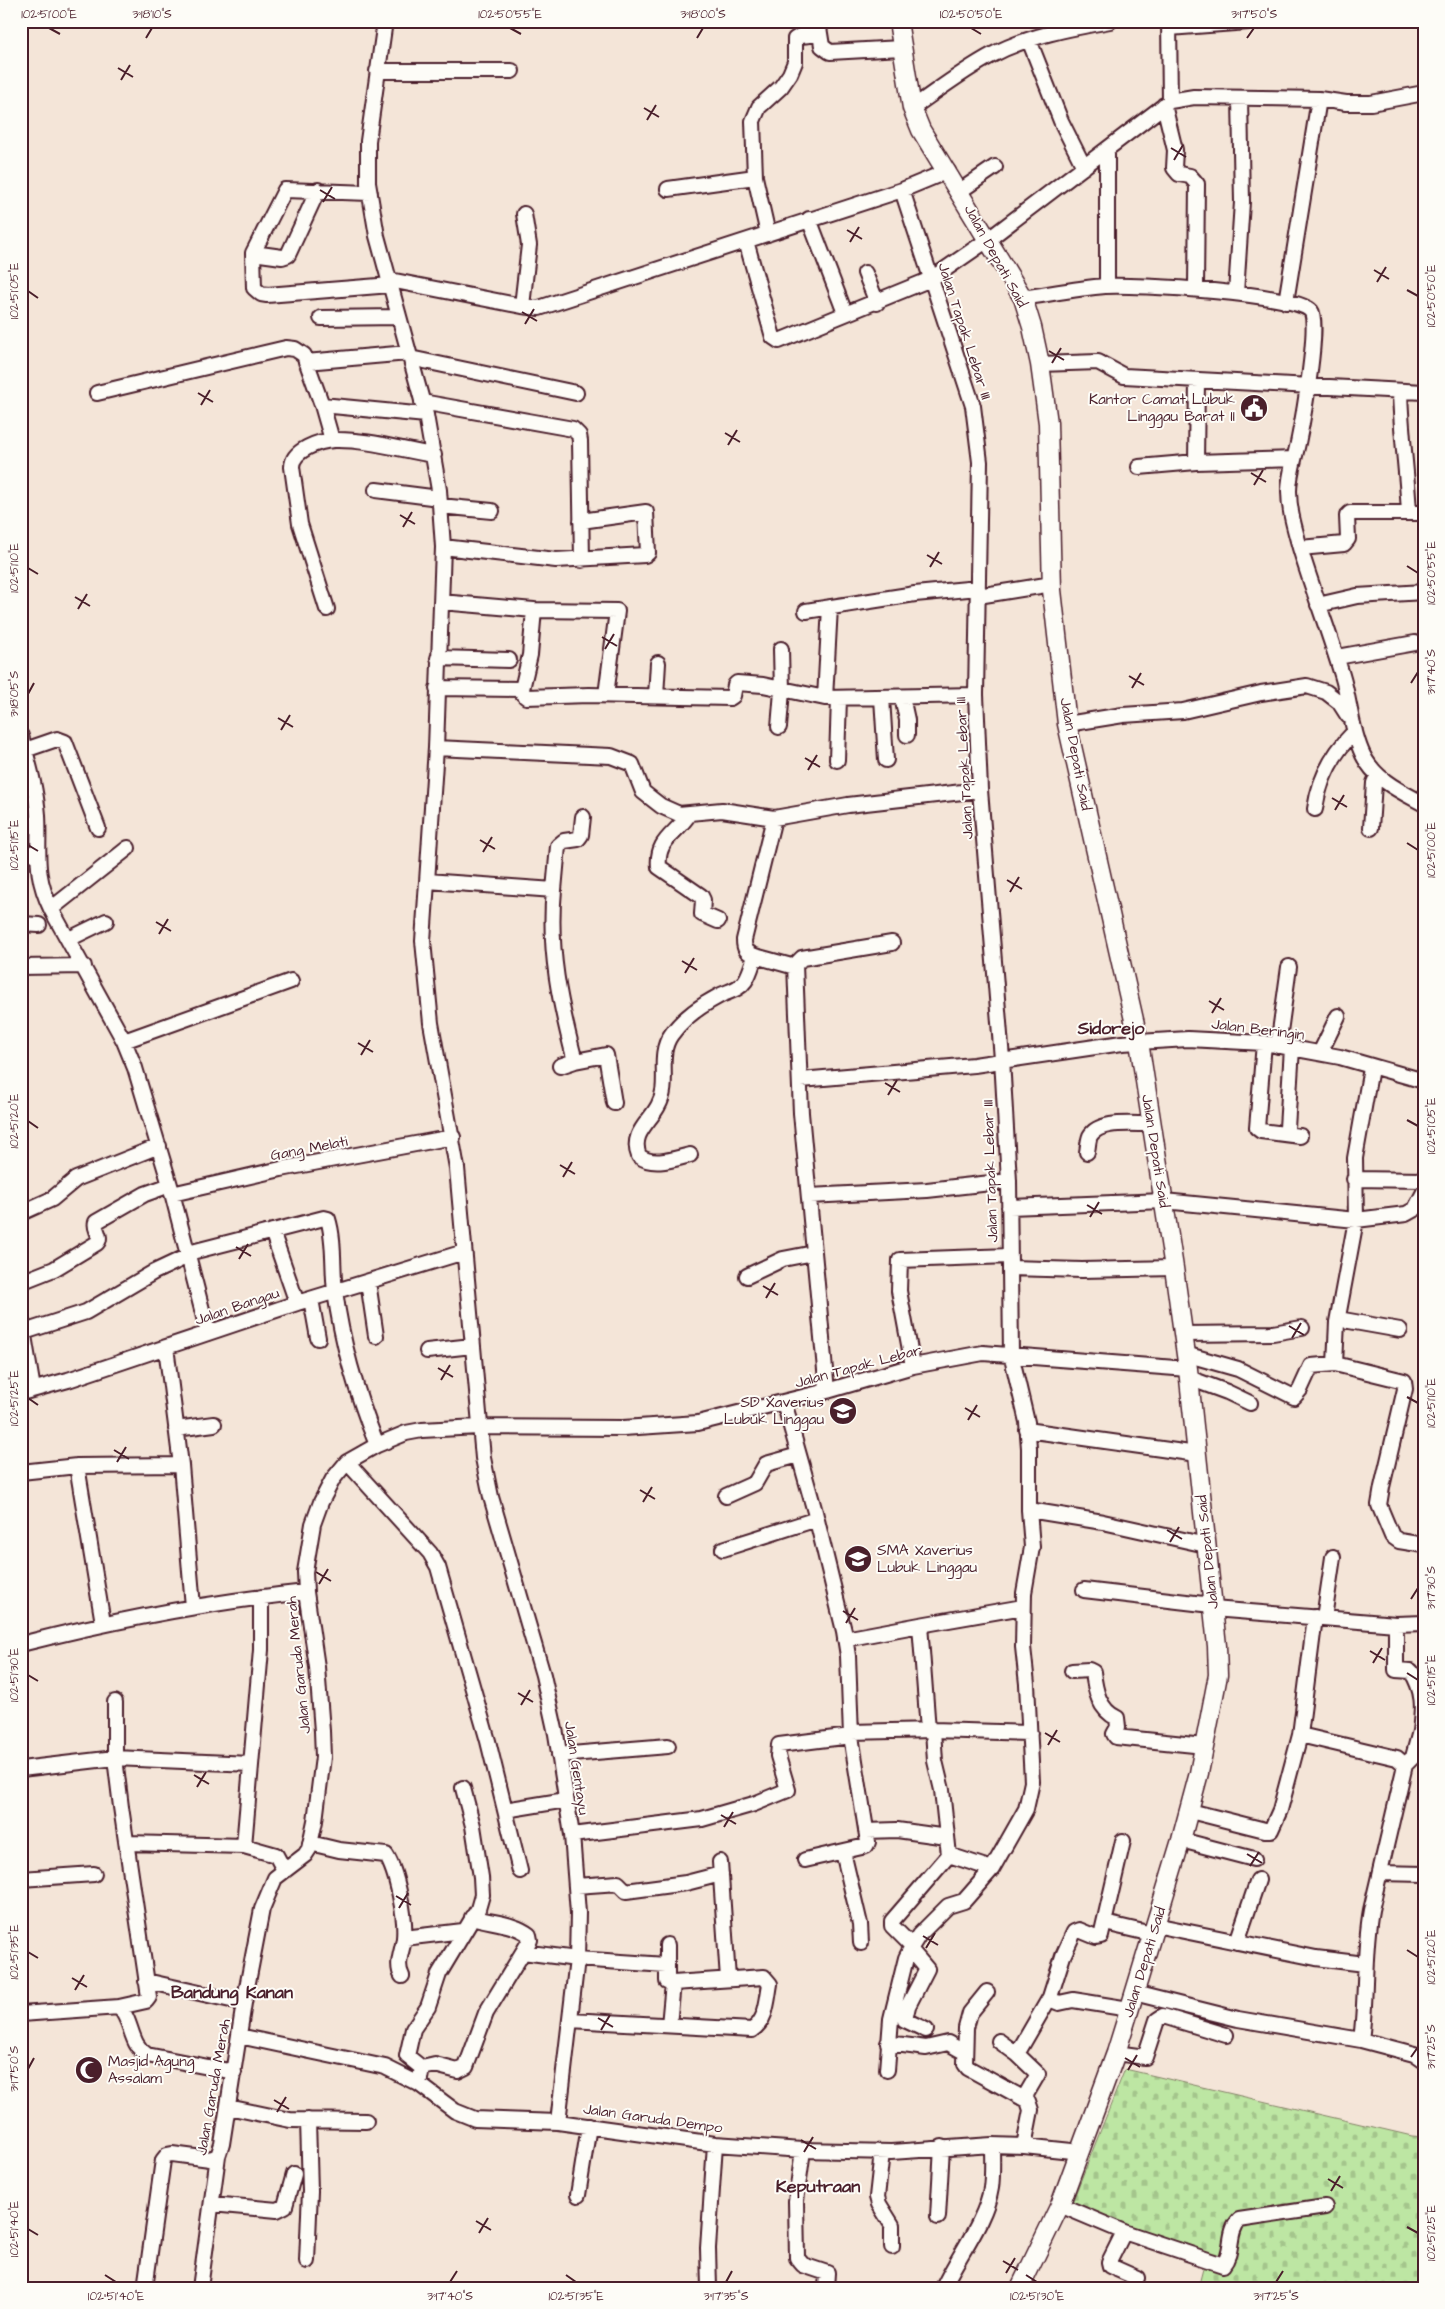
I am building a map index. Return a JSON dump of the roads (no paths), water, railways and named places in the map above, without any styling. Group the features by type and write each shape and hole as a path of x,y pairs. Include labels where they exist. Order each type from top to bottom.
{"main road":[{"name":"Jalan Depati Said","path":"898,21 912,108 924,136 948,171 1023,298 1040,364 1048,441 1052,584 1068,724 1139,1042 1183,1334 1217,1646 1218,1676 1190,1811 1182,1840 1116,2053 1081,2152 1060,2205 1020,2288"}],"street":[{"name":"Jalan Gentayu","path":"385,21 368,152 370,193 377,236 424,409 434,455 440,502 442,547 436,748 423,940 431,1023 453,1138 478,1427 491,1497 543,1675 572,1835 578,1913 577,1959 558,2122"},
{"path":"912,108 993,55 1029,40 1080,26 1110,21"},
{"path":"1196,288 1197,184 1190,176 1179,174 1174,168 1175,150 1167,103 1169,25 1261,21"},
{"path":"768,234 755,177 753,122 756,112 781,87 790,74 795,62 795,39 819,28 822,46 830,52 901,48"},
{"path":"1029,40 1061,121 1084,167"},
{"path":"377,71 512,71"},
{"path":"746,241 778,342 846,313 877,303 931,279 989,239 1167,103 1194,97 1319,98 1346,103 1371,103 1424,93"},
{"path":"1236,293 1242,202 1240,98"},
{"path":"1286,302 1319,98"},
{"path":"1106,286 1107,149"},
{"path":"960,191 995,167"},
{"path":"370,193 285,190 253,253 253,282 256,290 266,295 390,283 539,308 902,190 948,171"},
{"path":"668,189 755,177"},
{"path":"253,253 282,257 288,255 318,190"},
{"name":"Jalan Tapak Lebar III","path":"902,190 973,406 980,462 976,695 980,790 1002,1060 1009,1207 1011,1354 1027,1430 1032,1547 1023,1607 1023,1647 1027,1684 1032,1782 1026,1809 992,1869 964,1901 948,1906 919,1935 911,1947"},
{"path":"522,306 529,245 524,214"},
{"path":"809,219 846,313"},
{"path":"865,273 877,303"},
{"path":"1023,298 1106,286 1196,288 1236,293 1307,307 1314,316 1315,323 1307,387 1289,488 1289,503 1300,548 1337,658 1354,727 1364,755 1377,776 1424,804"},
{"path":"321,318 399,317"},
{"path":"97,392 286,348 298,351 304,355 332,440"},
{"path":"306,362 409,355 576,393"},
{"path":"1040,364 1098,362 1124,376 1424,392"},
{"path":"1196,462 1197,380"},
{"path":"1300,548 1344,544 1348,539 1346,519 1350,513 1414,513 1401,435 1400,391"},
{"path":"322,405 424,409 573,429 579,435 580,441 582,560"},
{"path":"327,609 300,524 292,463 297,454 302,450 332,440 365,443 434,455"},
{"path":"1139,467 1196,462 1294,459"},
{"path":"376,490 492,511"},
{"path":"442,547 556,560 645,555 649,548 646,512 581,521"},
{"path":"806,610 915,594 978,592 1052,584"},
{"path":"1318,605 1357,596 1424,592"},
{"path":"441,602 534,610 617,611 606,695"},
{"path":"824,698 830,639 830,607"},
{"path":"534,610 530,655 522,689 523,696 530,698 606,695 730,698 734,696 737,683 763,685 782,691 824,698 976,695"},
{"path":"1337,658 1415,643"},
{"path":"779,726 782,691 781,649"},
{"path":"438,658 509,660"},
{"path":"656,696 658,663"},
{"path":"1068,724 1124,714 1183,711 1261,692 1307,686 1326,692 1340,702 1354,727"},
{"path":"437,688 522,689"},
{"path":"902,697 907,720 907,735"},
{"path":"837,760 839,698"},
{"path":"882,698 886,760"},
{"path":"1315,809 1322,780 1341,744 1354,727"},
{"path":"21,736 38,815 37,852 41,886 51,909 124,1041 135,1068 159,1146 208,1333"},
{"path":"25,750 57,739 65,742 98,828"},
{"path":"436,748 611,756 632,764 640,787 652,801 679,814 722,810 774,818 848,805 980,790"},
{"path":"1371,828 1374,783 1377,776"},
{"path":"689,814 684,823 662,844 658,859 659,867 701,896 703,900 702,914 718,920"},
{"path":"575,1061 560,1004 554,969 554,890 558,846 564,841 578,839 581,835 583,817"},
{"path":"774,818 744,940 744,948 748,953 755,956 795,967"},
{"path":"51,909 128,848"},
{"path":"21,854 37,852"},
{"path":"427,881 554,890"},
{"path":"69,939 106,921"},
{"path":"21,924 39,925"},
{"path":"827,1391 801,1113 795,967 802,958 892,943"},
{"path":"690,1155 655,1162 647,1161 639,1156 636,1148 638,1136 645,1122 659,1105 662,1095 666,1043 672,1033 704,1004 738,988 744,982 755,956"},
{"path":"21,967 84,966"},
{"path":"1278,1046 1289,967"},
{"path":"124,1041 291,981"},
{"path":"1320,1053 1338,1016"},
{"name":"Jalan Beringin","path":"801,1080 974,1065 1139,1042 1188,1039 1264,1043 1320,1053 1424,1081"},
{"path":"1264,1043 1257,1128 1261,1131 1300,1136"},
{"path":"1287,1128 1292,1048"},
{"path":"560,1066 606,1055 614,1103"},
{"path":"1335,1364 1338,1319 1356,1220 1355,1158 1371,1068"},
{"path":"1087,1152 1092,1133 1105,1126 1152,1124"},
{"name":"Gang Melati","path":"21,1282 54,1269 98,1243 99,1237 95,1225 96,1222 145,1194 453,1138"},
{"path":"23,1208 52,1198 76,1180 159,1146"},
{"path":"1354,1179 1424,1180"},
{"path":"809,1196 927,1190 1008,1181"},
{"path":"1009,1207 1164,1201 1356,1220 1395,1217 1419,1211 1424,1192"},
{"path":"27,1391 22,1327 86,1312 188,1254 324,1218 328,1219 335,1292 358,1396 377,1445"},
{"path":"272,1231 297,1303"},
{"name":"Jalan Bangau","path":"27,1391 297,1303 464,1252"},
{"path":"747,1276 783,1259 814,1253"},
{"path":"913,1366 899,1291 898,1264 900,1260 1009,1262 1082,1270 1174,1268"},
{"path":"368,1282 376,1336"},
{"path":"311,1299 318,1338"},
{"path":"1338,1319 1400,1330"},
{"path":"1183,1334 1273,1334 1302,1328"},
{"path":"427,1351 472,1346"},
{"path":"166,1347 180,1465 193,1608"},
{"name":"Jalan Tapak Lebar","path":"478,1427 623,1428 698,1423 827,1391 913,1366 983,1353 1187,1367"},
{"path":"1187,1367 1238,1369 1294,1397 1300,1390 1311,1366 1335,1364 1404,1381 1405,1389 1379,1505 1392,1536 1399,1541 1424,1545"},
{"path":"1187,1367 1250,1403"},
{"path":"784,1402 817,1520 845,1639 851,1734 867,1845 805,1860"},
{"path":"176,1429 214,1424"},
{"name":"Jalan Garuda Merah","path":"200,2288 218,2156 222,2144 244,2003 262,1909 270,1886 284,1870 300,1860 310,1843 315,1821 323,1757 317,1667 306,1592 305,1572 313,1524 321,1502 333,1479 347,1462 377,1445 406,1433 422,1430 478,1427"},
{"path":"1027,1430 1197,1454"},
{"path":"726,1496 755,1483 766,1464 799,1455"},
{"path":"347,1462 435,1560 488,1741 520,1871"},
{"path":"21,1472 77,1466 180,1465"},
{"path":"77,1466 103,1623"},
{"path":"1029,1510 1103,1522 1206,1545"},
{"path":"723,1549 817,1520"},
{"path":"1190,1811 1271,1830 1280,1810 1300,1735 1320,1618 1333,1557"},
{"path":"1084,1590 1212,1607 1320,1618 1396,1624 1424,1623"},
{"path":"21,1644 103,1623 261,1596 306,1592"},
{"path":"244,1846 261,1650 261,1596"},
{"path":"845,1639 1023,1607"},
{"path":"1361,2040 1365,2005 1367,1931 1405,1765 1413,1757 1422,1731 1422,1693 1411,1671 1396,1670 1396,1624"},
{"path":"887,2070 888,2043 898,2020 908,2006 927,1969 892,1926 892,1921 949,1855 942,1790 935,1761 931,1730 920,1625"},
{"path":"1072,1671 1089,1670 1093,1672 1094,1690 1108,1713 1117,1718 1118,1727 1114,1734 1116,1737 1204,1746"},
{"path":"21,2014 119,2007 146,2001 149,1997 116,1758 115,1702"},
{"path":"572,1835 702,1819 754,1804 788,1790 778,1756 779,1745 851,1734 931,1730 1030,1733"},
{"path":"1300,1735 1397,1758 1405,1765"},
{"path":"559,1755 668,1746"},
{"path":"21,1769 116,1758 251,1764"},
{"path":"422,2068 407,2056 413,2029 428,2008 437,1979 481,1902 482,1888 472,1826 463,1788"},
{"path":"505,1810 566,1800"},
{"path":"866,1830 904,1830 947,1837"},
{"path":"1182,1840 1254,1859"},
{"path":"1018,2054 1050,1997 1063,1956 1074,1932 1079,1930 1099,1936 1105,1923 1123,1841"},
{"path":"127,1843 244,1846 276,1855 284,1870"},
{"path":"310,1843 339,1850 386,1855 399,1892 404,1916 404,1938 399,1961 402,1976"},
{"path":"843,1852 860,1924 861,1943"},
{"path":"949,1855 992,1869"},
{"path":"576,1886 618,1883 626,1891 686,1883 709,1876 720,1868 728,1979"},
{"path":"1380,1873 1424,1874"},
{"path":"21,1879 94,1874"},
{"path":"1237,1942 1258,1880"},
{"path":"422,2068 435,2065 458,2071 466,2067 486,2013 530,1940 529,1935 525,1932 472,1917"},
{"path":"1105,1923 1237,1942 1316,1958 1365,1964"},
{"path":"404,1938 463,1931"},
{"path":"570,2020 752,2030 756,2027 764,2016 770,1984 767,1979 764,1977 673,1983 667,1980 667,1945"},
{"path":"898,2020 906,1958 911,1947"},
{"path":"524,1952 577,1959 666,1965"},
{"path":"146,1981 244,2003"},
{"path":"669,2025 673,1983"},
{"path":"987,1992 970,2014 966,2028 964,2052 968,2068 1028,2101 1031,2110 1024,2146"},
{"path":"1050,1997 1060,2003 1073,2000 1132,2001 1361,2040 1421,2053"},
{"path":"119,2007 128,2020 137,2046 147,2055 234,2072"},
{"path":"1116,2053 1145,2057 1157,2020 1163,2016 1226,2035"},
{"path":"898,2020 926,2030"},
{"name":"Jalan Garuda Dempo","path":"239,2036 370,2062 398,2072 455,2111 475,2119 558,2122 715,2144 803,2150 882,2152 992,2145 1024,2146 1081,2152"},
{"path":"999,2041 1018,2054 1038,2074 1024,2098"},
{"path":"888,2043 926,2048 948,2043 964,2052"},
{"path":"418,2084 422,2068"},
{"path":"228,2108 290,2120 366,2121"},
{"path":"307,2261 310,2191 308,2120"},
{"path":"578,2195 589,2126"},
{"path":"709,2288 708,2248 715,2144"},
{"path":"943,2288 974,2230 988,2198 991,2188 992,2145"},
{"path":"938,2217 942,2147"},
{"path":"803,2150 796,2201 797,2258 803,2265 827,2273 826,2288"},
{"path":"882,2152 877,2197 879,2204 892,2225 892,2248"},
{"path":"145,2288 163,2160 167,2155 172,2154 210,2159 218,2156"},
{"path":"212,2204 282,2209 285,2206 294,2174"},
{"path":"1060,2205 1124,2232 1223,2265 1227,2259 1233,2227 1239,2220 1325,2207"},
{"path":"1124,2232 1109,2262 1110,2266 1137,2278"}],"place":[{"name":"Kantor Camat Lubuk Linggau Barat II","path":"1254,408"},
{"name":"SD Xaverius Lubuk Linggau","path":"843,1411"},
{"name":"SMA Xaverius Lubuk Linggau","path":"858,1559"},
{"name":"Masjid Agung Assalam","path":"89,2070"}],"district":[{"name":"Sidorejo","path":"1111,1028"},
{"name":"Bandung Kanan","path":"232,1992"},
{"name":"Keputraan","path":"818,2186"}]}
